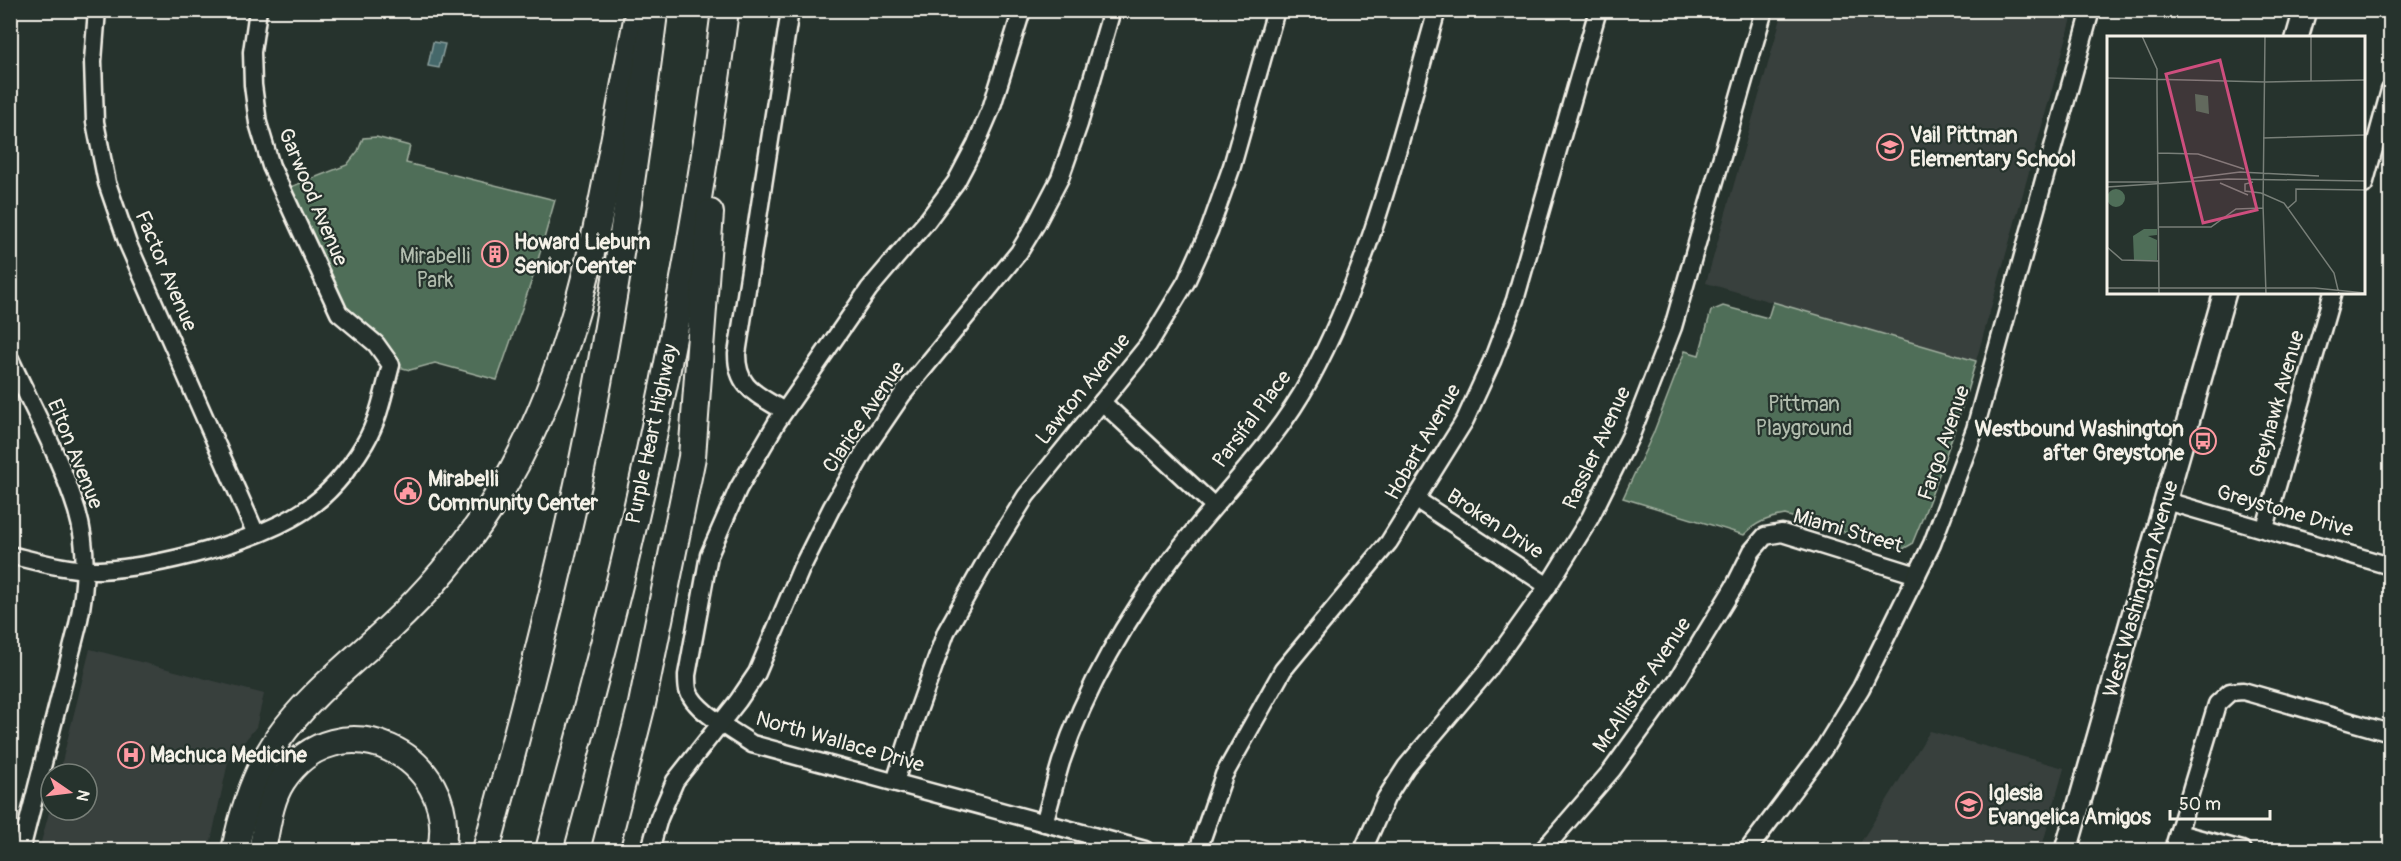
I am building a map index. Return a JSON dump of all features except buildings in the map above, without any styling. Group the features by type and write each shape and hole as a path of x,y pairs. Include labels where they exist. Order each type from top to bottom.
{"highway":[{"path":"235,850 249,796 279,738 307,704 399,619 445,569 492,505 532,434 553,384 576,318 639,10"},
{"path":"486,850 545,627 587,436 623,242 654,10"},
{"path":"605,850 644,696 692,457 724,16"},
{"name":"Purple Heart Highway","path":"549,850 621,579 657,417 684,281 724,16"},
{"path":"262,850 274,798 288,773 304,757 317,749 339,742 356,740 392,748 411,760 424,773 437,793 442,810 444,826 441,850"}],"main road":[{"path":"2298,36 2305,10"},
{"name":"West Washington Avenue","path":"2066,850 2224,294"}],"street":[{"name":"Factor Avenue","path":"97,10 93,61 95,123 106,183 128,244 256,534"},
{"name":"Garwood Avenue","path":"256,534 280,525 320,499 345,472 366,441 377,418 391,365 376,344 339,313 271,166 258,123 253,85 252,52 258,10"},
{"path":"790,10 737,354 737,370 746,388 784,411 869,289 927,221 956,182 991,109 1022,10"},
{"name":"Clarice Avenue","path":"650,850 659,818 675,781 758,673 801,569 832,507 870,442 909,386 1019,252 1036,224 1060,178 1112,10"},
{"name":"Lawton Avenue","path":"895,782 946,632 988,557 1026,495 1148,345 1186,282 1209,231 1232,166 1276,10"},
{"name":"Parsifal Place","path":"1044,823 1062,760 1097,675 1130,618 1173,556 1271,437 1309,381 1344,309 1375,229 1437,10"},
{"name":"Hobart Avenue","path":"1198,850 1224,775 1283,670 1389,542 1465,420 1492,361 1515,300 1598,10"},
{"name":"Rassler Avenue","path":"1363,850 1386,798 1406,767 1488,670 1548,586 1590,518 1631,435 1656,373 1690,268 1764,10"},
{"name":"Fargo Avenue","path":"1748,850 1824,750 1862,688 1932,544 1975,429 2091,10"},
{"path":"2365,181 2391,90"},
{"name":"Greyhawk Avenue","path":"2265,528 2331,294"},
{"name":"Elton Avenue","path":"12,369 77,512 84,549 83,595 78,625 21,850"},
{"path":"1102,402 1214,506"},
{"name":"North Wallace Drive","path":"784,411 738,489 713,543 687,675 688,691 696,703 720,723 752,744 1145,850"},
{"name":"Broken Drive","path":"1417,500 1548,586"},
{"name":"Greystone Drive","path":"2166,501 2391,566"},
{"name":"Miami Street","path":"1765,537 1782,533 1917,575"},
{"path":"10,555 100,570 155,563 256,534"},
{"name":"McAllister Avenue","path":"1544,850 1612,770 1678,679 1734,587 1752,551 1765,537"},
{"path":"2173,850 2217,704 2230,693 2243,692 2391,733"},
{"path":"2178,833 2242,850"}],"shaded area":[{"name":"Vail Pittman Elementary School","path":"1783,11 2074,11 1976,361 1706,283"},
{"path":"90,649 264,694 256,727 228,762 209,850 39,850 46,822 99,822 99,762 62,762"},
{"name":"Iglesia Evangelica Amigos","path":"1930,731 2064,768 2041,850 1856,850"}],"green space":[{"name":"Mirabelli Park","path":"376,137 410,146 406,163 555,200 534,274 497,380 435,363 410,370 391,365 356,328 283,190 347,165 358,151 363,138"},
{"name":"Pittman Playground","path":"1773,302 1976,361 1930,499 1912,544 1903,549 1785,515 1763,521 1744,535 1623,498 1653,434 1685,351 1699,355 1711,311 1723,306 1768,318"}],"water":[{"path":"433,42 445,44 439,68 428,66"}],"place":[{"name":"Vail Pittman Elementary School","path":"1890,147"},
{"name":"Howard Lieburn Senior Center","path":"495,254"},
{"name":"Westbound Washington after Greystone","path":"2203,441"},
{"name":"Mirabelli Community Center","path":"408,491"},
{"name":"Machuca Medicine","path":"131,755"},
{"name":"Iglesia Evangelica Amigos","path":"1969,805"}]}
